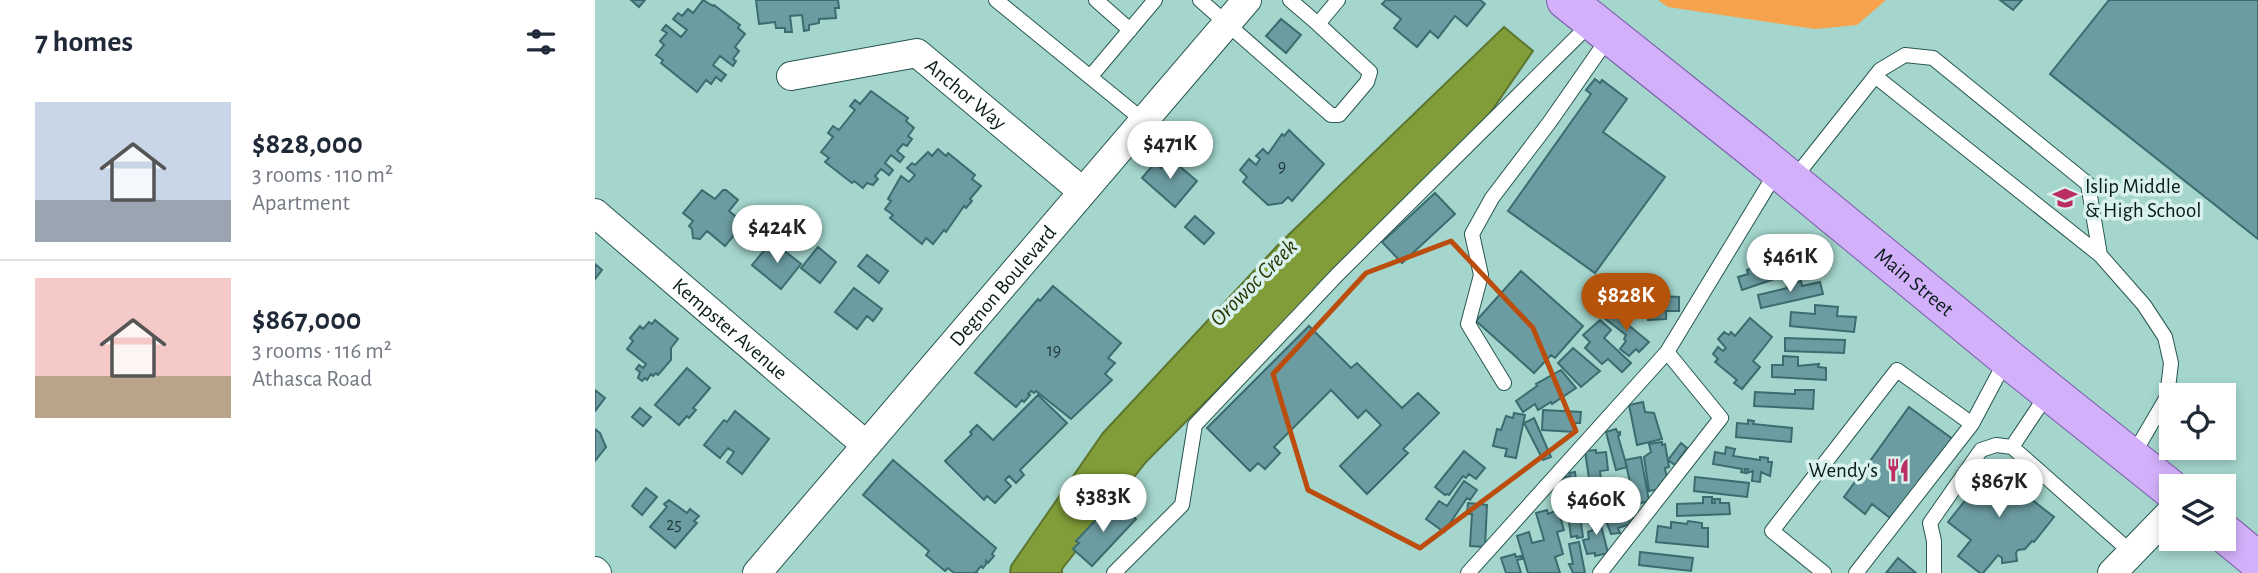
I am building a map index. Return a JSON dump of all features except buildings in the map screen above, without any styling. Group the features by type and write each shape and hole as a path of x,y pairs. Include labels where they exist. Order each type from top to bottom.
{"main road":[{"name":"Main Street","path":"1589,19 2159,479"},
{"path":"2236,543 2258,561"}],"street":[{"name":"Degnon Boulevard","path":"757,573 1247,0"},
{"name":"Anchor Way","path":"791,76 917,52 1082,191"},
{"name":"Kempster Avenue","path":"595,213 866,445"},
{"path":"2112,573 2159,524"}],"lane":[{"path":"996,0 1144,121"},
{"path":"1096,0 1130,30"},
{"path":"1091,76 1155,0"},
{"path":"1200,0 1332,115 1339,115 1367,82 1370,72 1290,0"},
{"path":"1318,24 1338,0"},
{"path":"1504,383 1468,324 1481,275 1472,234 1492,198 1549,123 1589,19"},
{"path":"1114,573 1182,505 1195,425 1337,275 1589,19"},
{"path":"1468,573 1667,352 1785,175 1879,70 1905,55 1933,58 2088,184 2100,255"},
{"path":"1875,76 2100,255 2144,305 2165,337 2171,363 2167,397 2132,457"},
{"path":"1600,573 1721,418 1667,352"},
{"path":"1856,573 1972,424 2007,358"},
{"path":"1824,573 1772,531 1897,370 1972,424"},
{"path":"2012,447 2049,391"},
{"path":"1934,573 1934,541 1930,523 1981,450 1996,445 2012,447 2131,553"}],"highlighted area":[{"path":"1451,241 1533,328 1576,431 1420,548 1308,490 1273,374 1366,273"}],"shaded area":[{"path":"1658,0 1886,0 1857,25 1815,29 1668,7"}],"water":[{"name":"Orowoc Creek","path":"1504,27 1533,51 1488,116 1146,462 1062,569 1062,573 1010,573 1011,566 1103,433 1278,245"}],"place":[{"name":"Islip Middle & High School","path":"2065,198"},
{"name":"Wendy's","path":"1898,470"}]}
